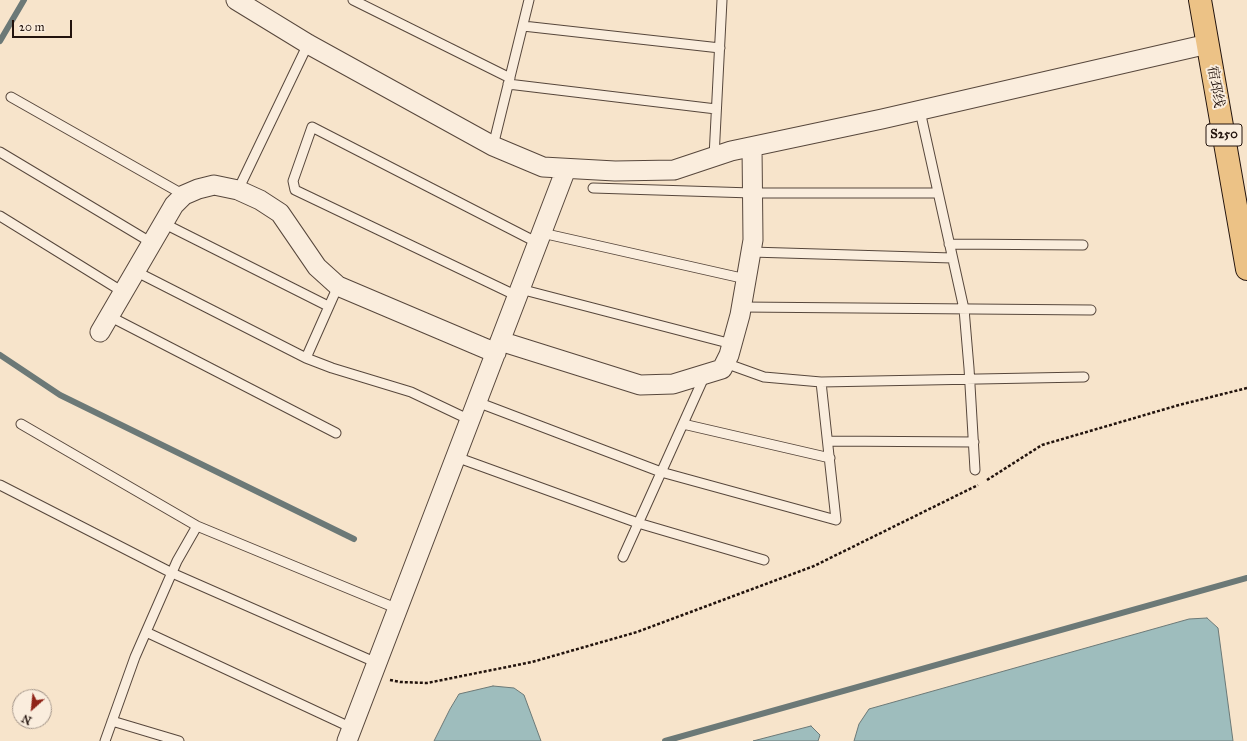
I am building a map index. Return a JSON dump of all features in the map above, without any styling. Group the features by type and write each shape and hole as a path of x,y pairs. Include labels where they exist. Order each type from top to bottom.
{"main road":[{"name":"宿邳线","path":"1200,0 1247,269"}],"street":[{"path":"236,0 308,44 493,146 543,167 566,169 615,171 674,170 731,151 920,111 1208,44"},
{"path":"105,324 174,205 184,195 198,189 214,185 238,190 260,200 280,213 317,267 338,286 498,347 640,385 673,384 722,369 729,355 742,307 753,240 752,147"},
{"path":"350,734 566,169"}],"lane":[{"path":"353,0 509,81 716,109"},
{"path":"493,146 529,0"},
{"path":"714,157 722,0"},
{"path":"523,26 720,48"},
{"path":"238,190 308,44"},
{"path":"11,97 184,195"},
{"path":"920,111 964,309 970,379 975,470"},
{"path":"732,344 519,292 295,190 293,181 312,127 540,238 746,279"},
{"path":"0,152 152,243"},
{"path":"593,188 752,193 938,193"},
{"path":"0,216 123,292"},
{"path":"163,223 328,306"},
{"path":"949,244 1084,245"},
{"path":"751,252 952,258"},
{"path":"135,271 306,358 332,368 411,392 470,420"},
{"path":"306,358 338,286"},
{"path":"742,307 1091,310"},
{"path":"105,324 336,434"},
{"path":"725,363 764,377 821,382 1084,377"},
{"path":"623,557 706,374"},
{"path":"477,402 662,472 836,520 821,382"},
{"path":"21,424 198,526 398,609"},
{"path":"683,424 830,458"},
{"path":"828,441 974,442"},
{"path":"456,456 638,523 764,560"},
{"path":"0,485 172,573 375,669"},
{"path":"104,741 146,632 177,561 198,526"},
{"path":"146,632 350,734"},
{"path":"112,721 179,741"}],"path":[{"path":"375,669 400,682 427,683 532,662 637,632 814,566 984,481 1042,445 1179,405 1247,388"}],"water":[{"path":"1207,618 1218,628 1233,741 854,741 859,724 869,709 1189,619"},
{"path":"493,686 514,688 524,695 541,741 434,741 459,694"},
{"path":"811,726 820,735 818,741 753,741"}],"waterway":[{"path":"0,41 24,0"},
{"path":"0,355 60,395 354,539"},
{"path":"665,741 1247,578"}]}
